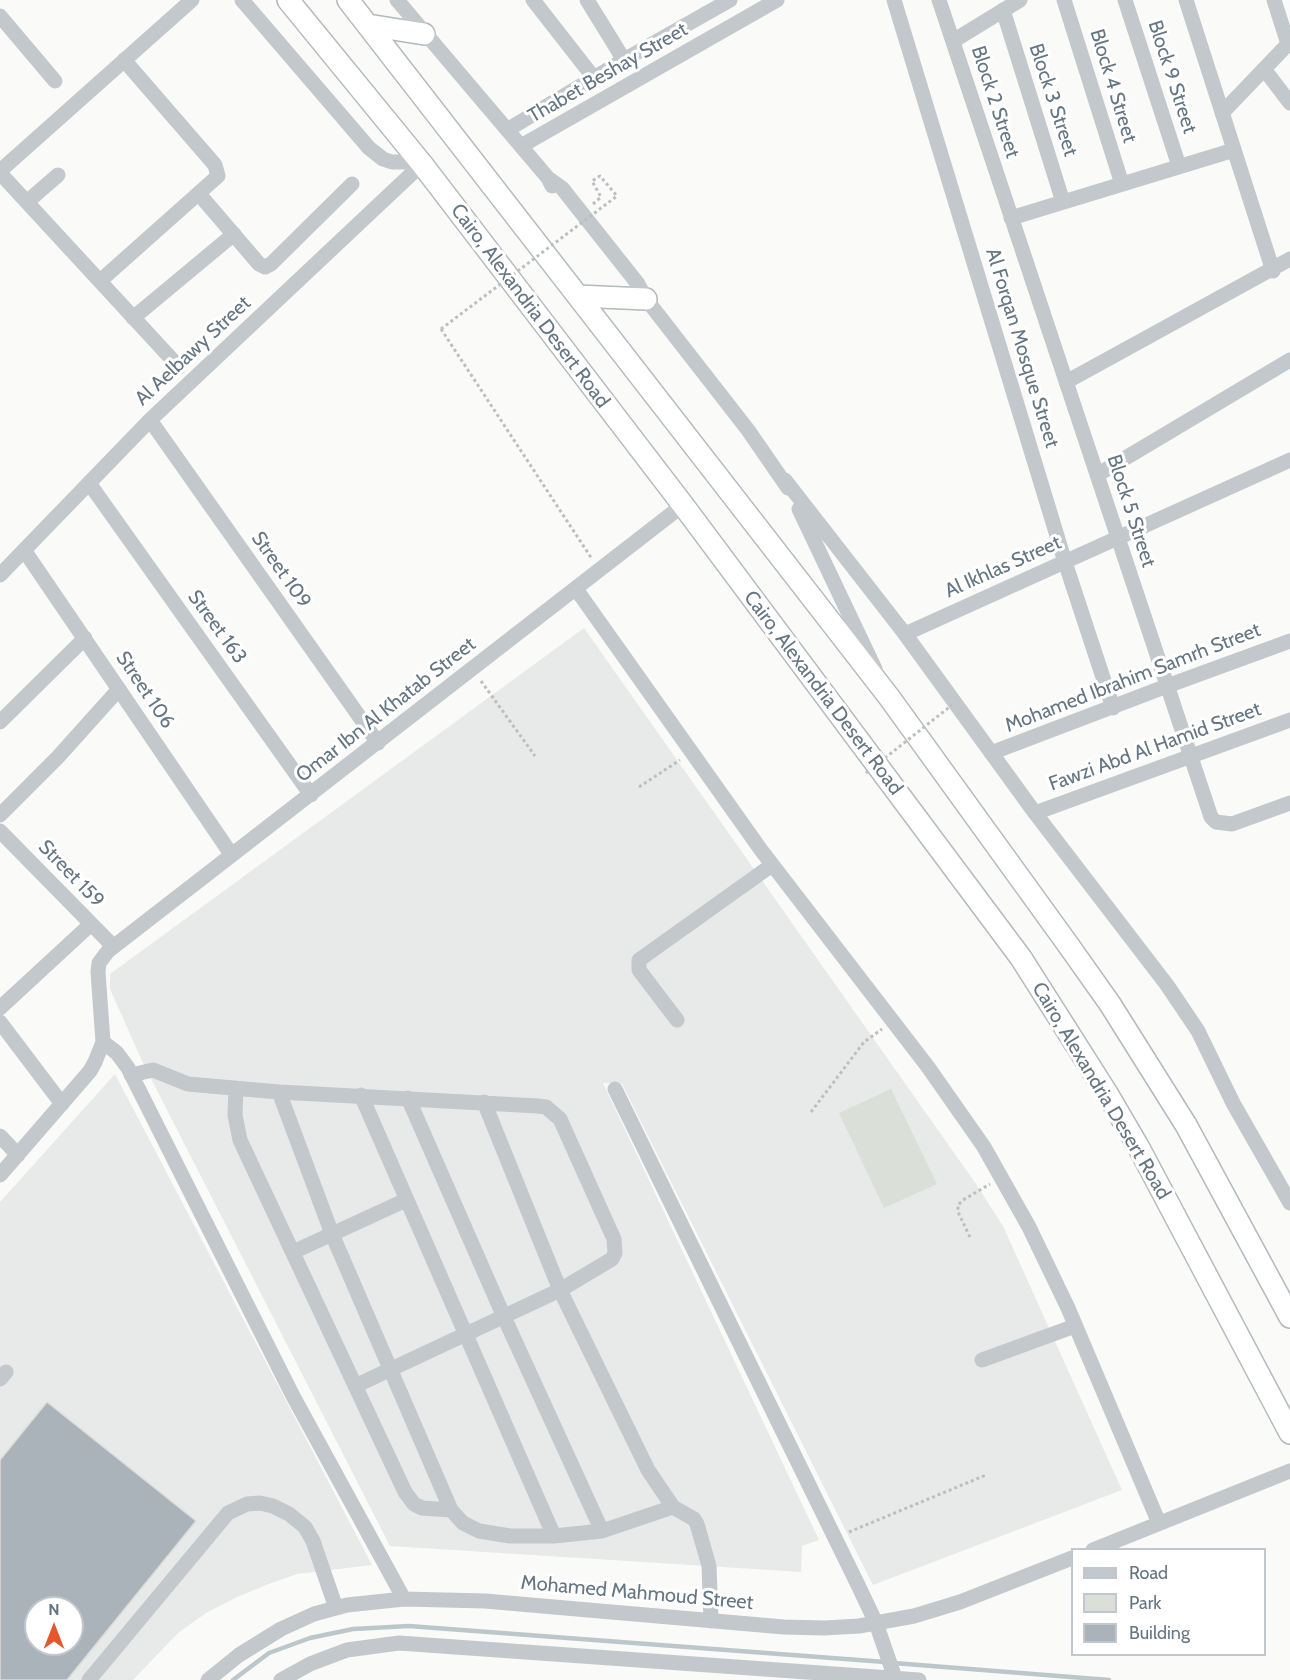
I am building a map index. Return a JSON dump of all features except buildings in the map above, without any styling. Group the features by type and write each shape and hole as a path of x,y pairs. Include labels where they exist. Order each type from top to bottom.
{"highway":[{"name":"Cairo, Alexandria Desert Road","path":"288,0 420,162 683,505 1040,987 1139,1148 1290,1433"},
{"path":"348,0 889,698 1110,1004 1185,1125 1288,1310"},
{"path":"368,25 424,34"},
{"path":"578,296 646,299"}],"street":[{"path":"179,367 0,172 192,0"},
{"path":"242,0 375,154 392,162 420,162"},
{"path":"397,0 548,178 556,192 632,290 646,299 905,634 1035,813 1167,985 1198,1031 1233,1103 1290,1203"},
{"path":"533,0 594,78"},
{"path":"587,0 624,60"},
{"name":"Thabet Beshay Street","path":"507,130 730,0"},
{"name":"Thabet Beshay Street","path":"521,146 777,0"},
{"name":"Al Forqan Mosque Street","path":"894,0 1065,562 1113,708"},
{"name":"Block 2 Street","path":"939,0 1011,218"},
{"path":"952,41 1020,0"},
{"name":"Block 4 Street","path":"1064,0 1122,184"},
{"name":"Block 9 Street","path":"1125,0 1179,166"},
{"path":"1186,0 1273,271"},
{"path":"1222,113 1289,43 1274,0"},
{"name":"Block 3 Street","path":"1003,10 1063,202"},
{"path":"0,16 55,81"},
{"path":"100,281 218,177 217,168 124,60"},
{"path":"1264,69 1290,103"},
{"path":"1011,218 1234,150"},
{"name":"Al Aelbawy Street","path":"0,575 150,420 420,162"},
{"path":"27,202 58,176"},
{"path":"199,194 259,264 269,266 352,184"},
{"name":"Block 5 Street","path":"1011,218 1211,817 1216,822 1232,824 1290,803"},
{"path":"133,318 234,234"},
{"path":"1066,382 1290,260"},
{"path":"1097,475 1290,360"},
{"name":"Street 109","path":"150,420 378,743"},
{"name":"Al Ikhlas Street","path":"905,634 1290,460"},
{"path":"784,480 889,698"},
{"name":"Street 163","path":"89,483 311,795"},
{"name":"Omar Ibn Al Khatab Street","path":"113,946 683,505"},
{"name":"Street 106","path":"24,550 231,854"},
{"path":"576,589 772,865 894,1022 958,1109 1001,1177 1029,1227 1075,1326 1159,1523"},
{"path":"0,722 85,638"},
{"name":"Mohamed Ibrahim Samrh Street","path":"992,753 1290,641"},
{"path":"0,815 58,757 119,689"},
{"name":"Fawzi Abd Al Hamid Street","path":"1035,813 1290,720"},
{"name":"Street 159","path":"0,831 113,946"},
{"path":"676,1020 639,970 639,960 772,865"},
{"path":"0,1008 91,924"},
{"path":"0,1175 90,1071 103,1042 99,963 113,946"},
{"path":"0,1022 62,1104"},
{"path":"103,1042 117,1053 131,1075 293,1396 404,1599"},
{"path":"131,1075 153,1070 188,1084 279,1092 546,1107 560,1119 614,1239 615,1253 612,1259 560,1290 355,1386"},
{"path":"236,1088 235,1115 240,1140 405,1492 414,1504 422,1508 451,1510"},
{"path":"615,1089 876,1623 895,1678"},
{"path":"279,1092 332,1234 451,1510 463,1523 479,1531 510,1536 554,1536 602,1531 673,1507"},
{"path":"361,1095 554,1536"},
{"path":"408,1098 504,1317 602,1531"},
{"path":"484,1102 560,1290 648,1470 673,1507 694,1519 701,1532 709,1566 711,1621"},
{"path":"0,1136 18,1155"},
{"path":"293,1252 406,1200"},
{"path":"982,1360 1075,1326"},
{"path":"1098,1548 1290,1471"},
{"path":"89,1680 228,1513 247,1504 261,1503 273,1506 289,1514 305,1527 313,1541 336,1608"},
{"name":"Mohamed Mahmoud Street","path":"208,1680 239,1655 281,1629 315,1614 336,1608 404,1599 485,1600 711,1621 824,1628 876,1623 914,1616 960,1602 1071,1558"},
{"path":"281,1680 310,1664 347,1650 399,1643 919,1680"}],"path":[{"path":"599,194 592,182 600,176 617,196 441,329 600,570"},
{"path":"472,670 535,756"},
{"path":"866,773 952,705"},
{"path":"639,787 691,752"},
{"path":"811,1112 864,1042 894,1022"},
{"path":"970,1237 958,1212 958,1205 1001,1177"},
{"path":"835,1538 986,1475"}],"shaded area":[{"path":"584,628 976,1184 1003,1226 1122,1490 873,1585 622,1084 603,1083 819,1540 802,1546 801,1572 390,1546 143,1063 110,989 110,974"},
{"path":"115,1074 372,1565 297,1574 235,1598 206,1613 178,1633 133,1680 0,1680 0,1202"}],"green space":[{"path":"891,1089 937,1184 884,1208 839,1113"}],"waterway":[{"path":"233,1680 269,1653 310,1638 353,1629 409,1626 885,1662"},
{"path":"894,1663 1109,1680"}]}
